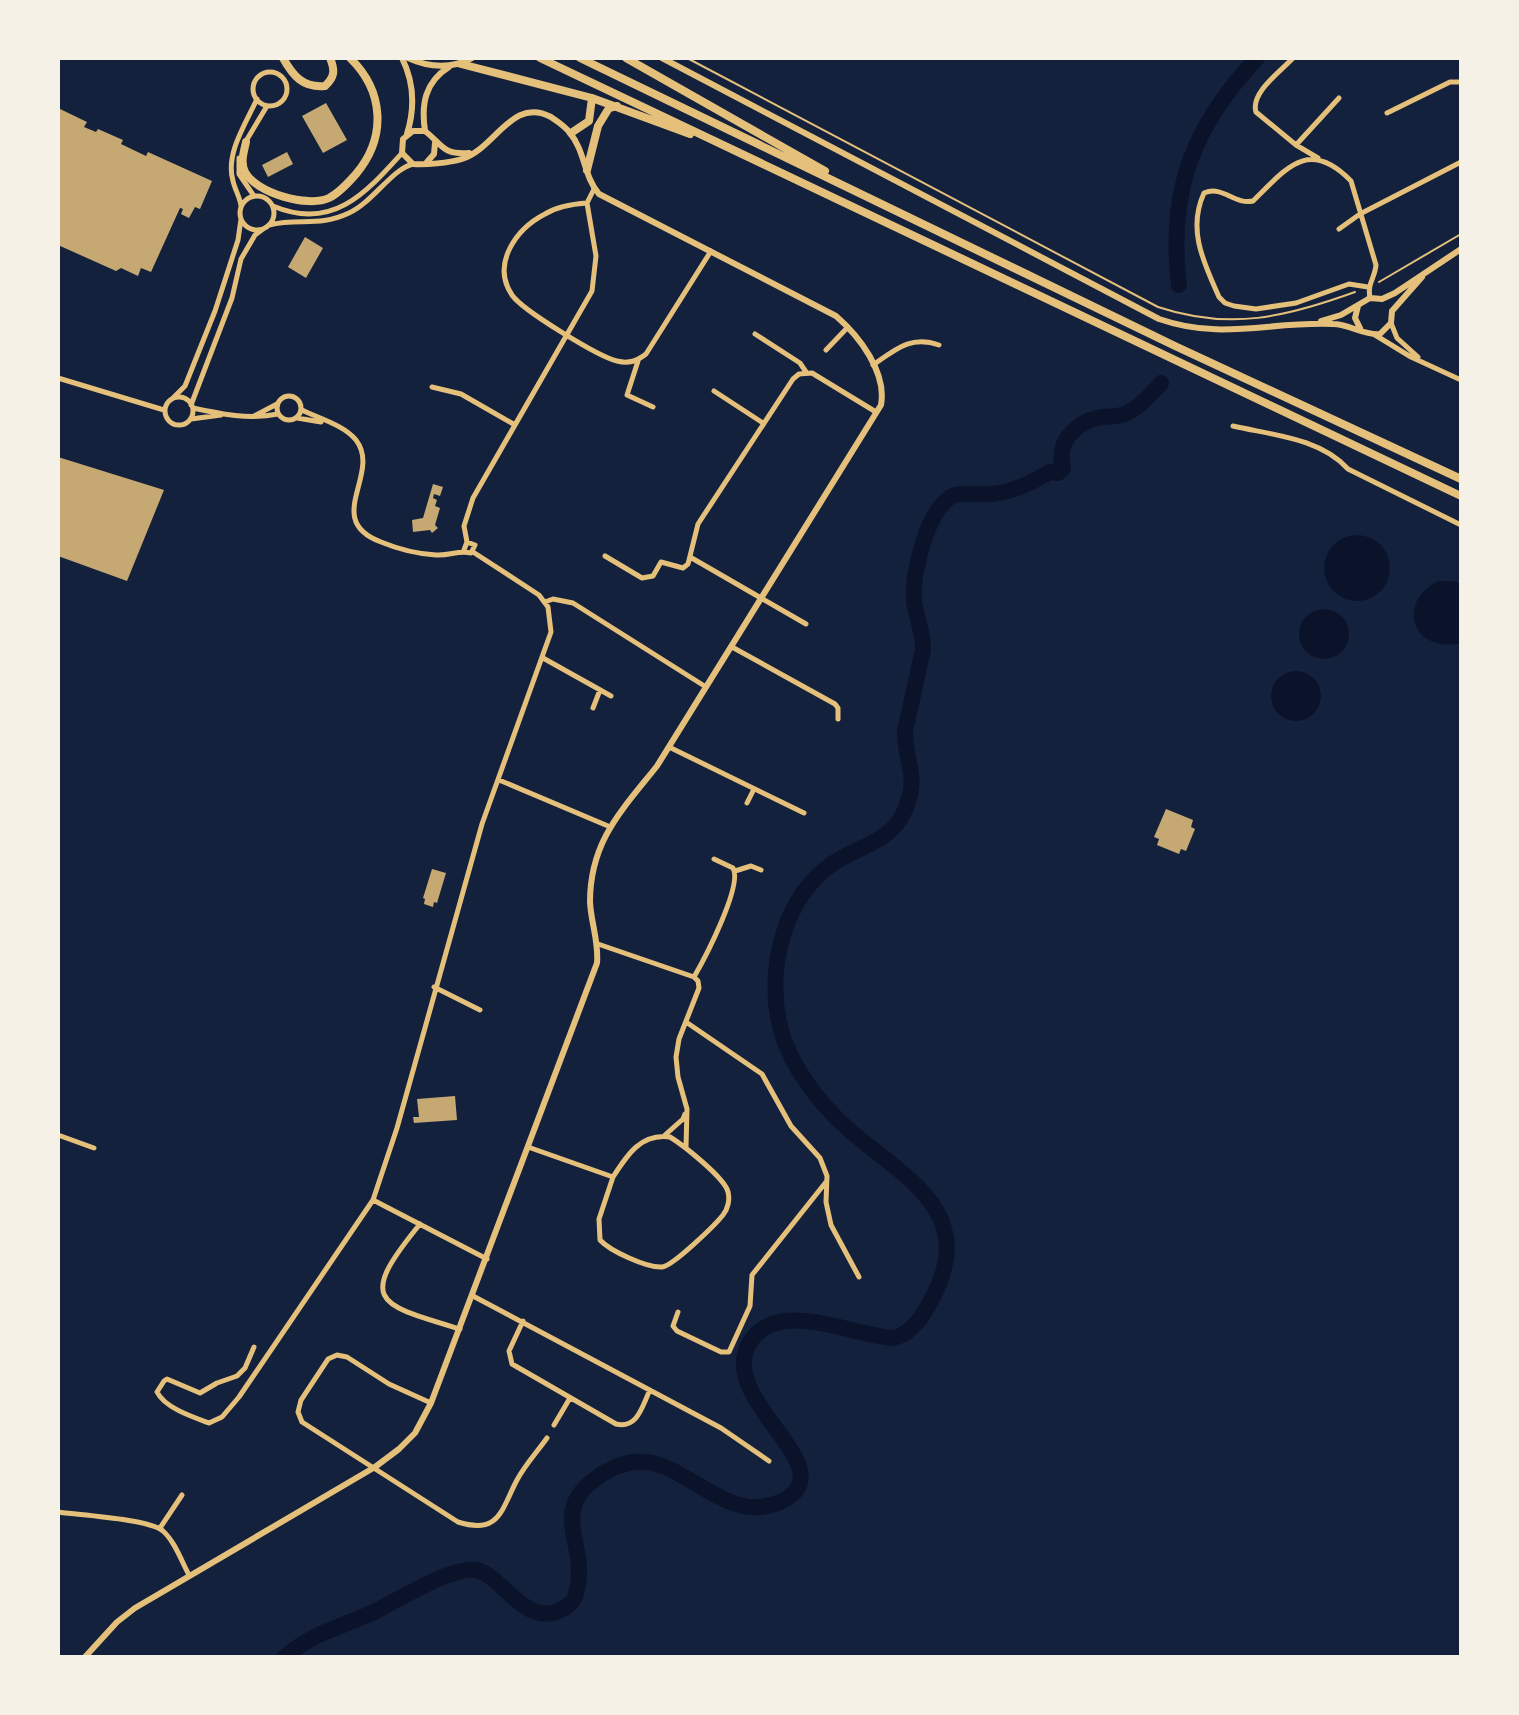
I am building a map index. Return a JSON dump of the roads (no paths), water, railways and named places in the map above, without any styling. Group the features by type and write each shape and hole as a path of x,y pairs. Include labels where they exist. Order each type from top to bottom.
{"highway":[{"path":"283,58 301,82 318,87 325,86 333,76 335,68 330,58"},
{"path":"246,142 242,163 245,171 263,187 304,202 319,201 337,193 365,163 378,127 373,88 362,69 350,58"},
{"path":"540,58 1461,496"},
{"path":"580,58 1461,479"},
{"path":"626,58 895,211"},
{"path":"461,64 618,106 698,137 842,201"},
{"path":"571,133 589,121 592,98"},
{"path":"587,170 591,144 602,117 609,108 618,106"}],"main road":[{"path":"85,1657 126,1615 375,1467 415,1433 461,1330 597,963 598,944 590,897 598,851 608,826 657,766 877,413 883,397 873,365 848,327 818,305 605,199 594,189 571,133 549,117 524,112 462,159 413,164 402,153 401,146 411,122 413,95 402,58"},
{"path":"408,58 423,65 449,67 472,58"},
{"path":"662,58 1159,319 1181,327 1222,332 1315,323 1342,324 1375,335 1385,331 1391,323 1392,311 1422,277"},
{"path":"425,131 426,92 432,80 449,67"},
{"path":"407,134 425,131 435,143 450,153 473,153"},
{"path":"427,162 434,154 435,143"},
{"path":"1315,323 1341,315 1370,298 1382,299 1422,277 1461,249"},
{"path":"1382,299 1392,311"},
{"path":"1358,306 1355,318 1361,330"}],"street":[{"path":"1293,58 1256,97 1254,107 1296,145 1341,170 1351,181 1376,265 1368,287 1370,298"},
{"path":"267,106 257,99 253,89 255,81 266,73 278,74 287,87 286,95 281,102 267,106 239,158 239,174 254,196 265,198 273,206 309,215 336,210 354,201 372,186 402,153"},
{"path":"1387,113 1450,82 1461,82"},
{"path":"1296,145 1339,98"},
{"path":"257,99 236,146 232,163 232,179 241,206 238,240 185,386 164,410 173,424 183,425 191,419 278,414 286,420 297,418 326,423"},
{"path":"1327,163 1313,159 1290,164 1253,201 1244,203 1214,189 1204,193 1199,215 1199,250 1219,297 1234,306 1256,309 1282,306 1349,284 1368,287"},
{"path":"1339,229 1360,214 1461,162"},
{"path":"241,219 253,229 285,221 322,222 352,212 376,194 400,169 413,164"},
{"path":"464,550 468,508 588,300 594,282 595,245 587,203 594,189"},
{"path":"241,206 254,196"},
{"path":"587,203 555,209 532,222 513,243 505,263 507,286 518,303 607,358 625,362 639,360"},
{"path":"191,419 192,406 232,298 247,247 274,216 273,206"},
{"path":"653,407 627,395 639,360 657,339 711,251"},
{"path":"1391,323 1397,338 1425,363"},
{"path":"826,350 848,327"},
{"path":"755,334 800,363 806,372 820,377 877,413"},
{"path":"1375,335 1461,380"},
{"path":"873,365 910,341 928,341 939,345"},
{"path":"605,556 638,577 647,578 653,576 661,562 683,568 688,564 698,524 793,379 806,372"},
{"path":"58,378 164,410"},
{"path":"432,387 461,394 515,425"},
{"path":"714,391 763,423"},
{"path":"253,416 285,397 293,396 300,401 302,410 297,418"},
{"path":"173,398 184,398 192,406 226,415"},
{"path":"278,403 278,414"},
{"path":"254,1347 245,1368 237,1376 200,1393 167,1379 157,1392 159,1397 209,1423 222,1417 258,1370 373,1200 397,1128 477,838 543,658 551,623 545,602 539,595 473,552 464,550 431,555 382,542 362,530 356,522 353,507 364,467 363,454 353,437 343,429 302,410"},
{"path":"1233,426 1311,444 1335,457 1348,469 1461,525"},
{"path":"467,542 475,545 473,552"},
{"path":"690,557 806,624"},
{"path":"545,602 553,599 573,603 706,687"},
{"path":"732,647 835,704 838,719"},
{"path":"543,658 611,696"},
{"path":"593,708 600,690"},
{"path":"669,747 753,791 759,790 804,813"},
{"path":"499,780 608,826"},
{"path":"747,803 753,791"},
{"path":"714,859 735,871 751,866 761,870"},
{"path":"694,977 716,937 736,878 735,871"},
{"path":"598,944 698,981 699,988 676,1057 687,1109 686,1148"},
{"path":"434,987 480,1010"},
{"path":"686,1022 762,1074 791,1126 824,1163 831,1225 859,1277"},
{"path":"664,1136 683,1119 687,1109"},
{"path":"58,1135 94,1148"},
{"path":"664,1136 686,1148 726,1186 729,1200 723,1215 667,1266 645,1264 606,1247 600,1240 599,1219 613,1177 638,1145 647,1139 664,1136"},
{"path":"528,1147 613,1177"},
{"path":"678,1312 673,1320 677,1331 721,1352 729,1352 750,1306 752,1275 828,1180"},
{"path":"373,1200 487,1259"},
{"path":"420,1224 387,1267 382,1291 387,1301 396,1308 461,1330"},
{"path":"473,1296 721,1428 769,1461"},
{"path":"523,1321 510,1347 512,1364 616,1424 625,1426 634,1421 650,1390"},
{"path":"431,1403 389,1384 347,1357 337,1355 328,1359 301,1400 299,1417 302,1422 458,1522 481,1526 500,1517 518,1478 547,1438"},
{"path":"554,1425 570,1398"},
{"path":"160,1528 182,1495"},
{"path":"58,1512 144,1523 160,1528 171,1540 189,1575"}],"water":[{"path":"1357,535 1370,538 1380,545 1387,555 1390,568 1387,581 1380,591 1370,598 1357,601 1344,598 1334,591 1327,581 1324,568 1327,555 1334,545 1344,538"},
{"path":"1438,581 1461,584 1461,643 1431,641 1421,634 1415,624 1417,602 1425,590"},
{"path":"1314,610 1334,610 1348,624 1348,644 1334,658 1314,658 1300,644 1300,624"},
{"path":"1286,672 1306,672 1320,686 1320,706 1306,720 1286,720 1272,706 1272,686"}],"waterway":[{"path":"1179,285 1177,220 1190,162 1216,110 1257,58"},
{"path":"285,1657 317,1636 376,1611 440,1578 466,1570 486,1574 529,1609 554,1613 569,1605 575,1596 579,1573 572,1517 574,1504 595,1479 623,1464 651,1463 669,1469 740,1505 760,1507 780,1502 798,1488 800,1471 792,1452 749,1387 744,1364 753,1337 770,1325 797,1320 893,1338 912,1328 922,1316 945,1267 946,1241 940,1218 928,1198 911,1180 837,1119 799,1071 781,1030 777,1008 775,984 782,937 802,894 817,877 844,856 890,831 903,814 908,801 912,780 905,731 923,650 914,601 915,575 923,542 937,512 945,501 955,495 1000,493 1050,472 1058,473 1063,468 1062,450 1074,430 1097,418 1128,413 1161,383"}]}
